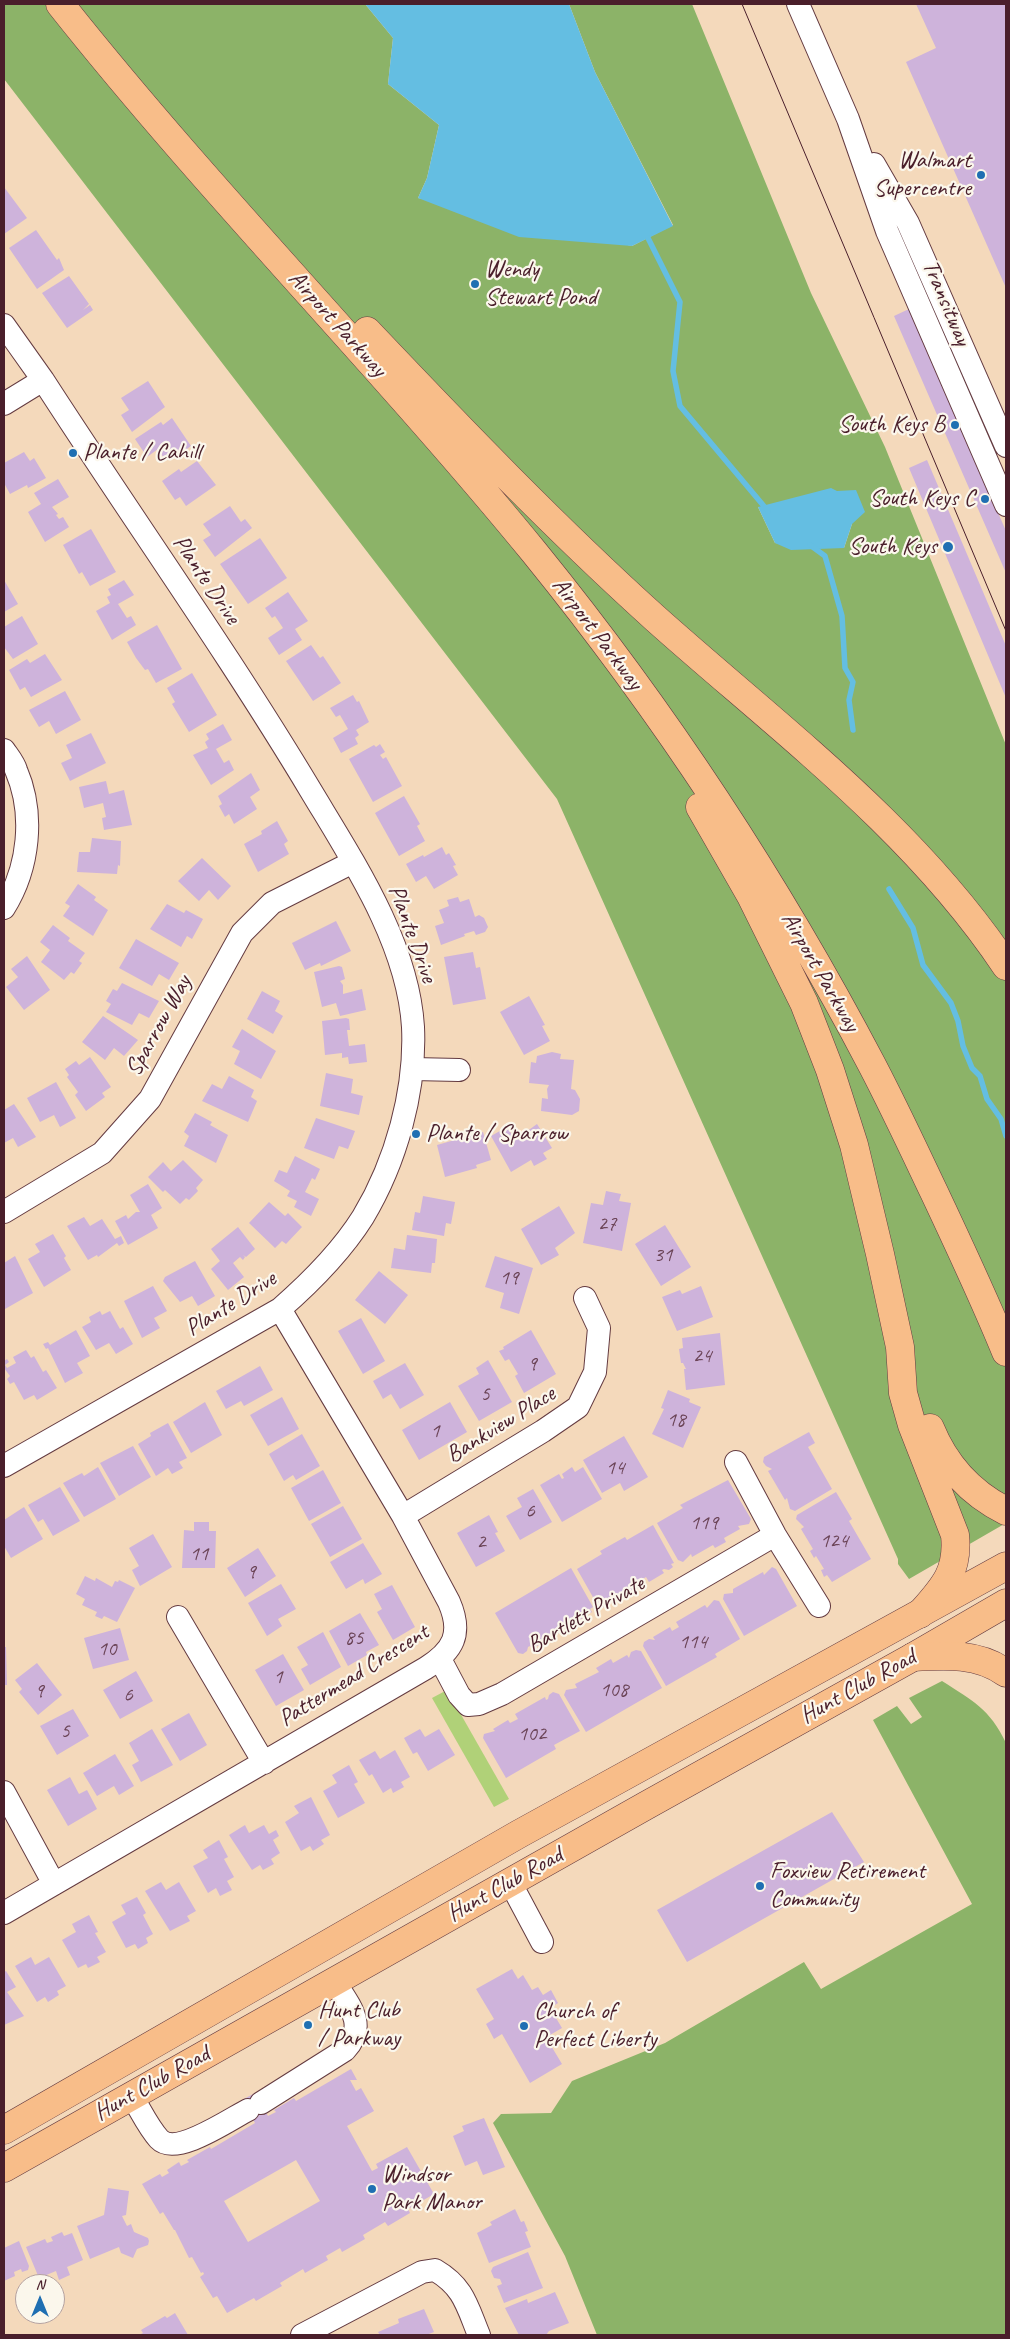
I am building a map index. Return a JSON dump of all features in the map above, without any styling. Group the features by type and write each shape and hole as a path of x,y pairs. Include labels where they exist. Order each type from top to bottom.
{"main road":[{"name":"Airport Parkway","path":"60,4 229,205 426,424 536,554 605,643 700,776 792,922 874,1067 974,1276 1006,1352"},
{"path":"139,100 274,234 520,488 617,584 820,762 904,840 934,874 1006,966"},
{"path":"536,554 702,809 750,896 804,1003 830,1070 854,1145 900,1347 937,1446 947,1462 968,1486 1006,1511"},
{"path":"900,1347 903,1393 928,1466 951,1520 956,1548 952,1572 945,1586 920,1614"},
{"name":"Hunt Club Road","path":"4,2130 520,1834 1006,1566"},
{"name":"Hunt Club Road","path":"4,2168 1006,1603"},
{"path":"913,1657 937,1655 975,1658 1006,1673"}],"street":[{"name":"Transitway","path":"798,4 848,119 887,232 1006,505"},
{"name":"Transitway","path":"848,119 908,223 1006,446"},
{"name":"Plante Drive","path":"4,325 43,380 274,729 353,862 371,894 392,943 406,984 413,1025 412,1069 406,1110 388,1164 363,1216 340,1248 309,1284 280,1309 4,1466"},
{"path":"4,404 43,380"},
{"path":"4,750 16,769 27,810 26,851 12,895 4,908"},
{"name":"Sparrow Way","path":"4,1212 102,1153 150,1099 242,933 272,903 353,862"},
{"path":"412,1069 459,1070"},
{"name":"Bankview Place","path":"403,1516 543,1431 578,1407 595,1372 599,1328 585,1298"},
{"name":"Pattermead Crescent","path":"4,1913 440,1659 449,1650 454,1639 455,1616 403,1516 280,1309"},
{"path":"736,1462 774,1535 819,1606"},
{"name":"Bartlett Private","path":"440,1659 459,1694 468,1705 478,1704 502,1694 774,1535"},
{"path":"178,1617 264,1763"},
{"path":"4,1792 54,1884"},
{"path":"510,1882 542,1942"},
{"path":"131,2096 159,2139 171,2144 194,2139 254,2106 345,2050 355,2038 357,2030 355,2018 334,1981"},
{"path":"302,2335 422,2272 436,2270 449,2278 460,2289 479,2335"}],"green space":[{"path":"4,4 365,4 393,38 388,84 439,125 427,178 418,198 632,246 673,225 595,72 569,4 692,4 811,293 885,447 1006,745 1006,1523 909,1579 898,1564 898,1559 557,799 4,79","holes":["758,507 852,524 844,548 775,543"]},
{"path":"942,1681 979,1706 993,1721 1006,1743 1006,2335 597,2335 565,2256 493,2123 501,2114 551,2113 572,2081 665,2043 804,1962 821,1989 972,1904 873,1720 897,1706 911,1724 922,1717 909,1698"},
{"path":"447,1690 509,1799 494,1807 432,1698"}],"water":[{"name":"Wendy Stewart Pond","path":"365,4 569,4 595,72 673,226 632,246 519,237 418,198 427,178 439,125 388,84 393,38"},
{"path":"831,488 837,491 856,490 865,512 852,524 844,548 791,550 775,543 758,507"}],"building":[{"name":"Walmart Supercentre","path":"916,4 1006,4 1006,288 906,62 936,48"},
{"path":"4,187 27,218 4,234"},
{"path":"36,230 57,260 59,258 64,270 37,289 9,248"},
{"path":"69,276 89,304 83,310 90,305 93,310 67,328 42,293"},
{"name":"South Keys","path":"909,309 1006,531 1006,573 894,316"},
{"path":"148,381 165,407 132,432 121,415 129,410 121,398"},
{"path":"172,418 191,446 171,460 169,458 165,460 158,449 147,457 135,439 161,422 163,425"},
{"path":"24,452 30,461 34,458 46,478 28,488 27,485 10,494 4,483 4,463"},
{"path":"927,460 1006,646 1006,698 909,468"},
{"path":"197,461 216,485 186,506 180,497 175,500 162,481 179,469 181,472"},
{"path":"58,479 69,497 52,507 58,514 56,515 59,519 63,517 69,527 45,542 28,512 41,504 34,493"},
{"path":"230,506 241,522 245,519 252,528 215,557 203,540 211,535 203,524"},
{"path":"91,529 116,572 90,586 82,572 79,574 63,545"},
{"path":"260,538 287,578 248,604 220,564"},
{"path":"4,580 18,604 4,612"},
{"path":"124,580 134,595 118,604 127,618 131,616 136,625 112,640 96,611 110,603 107,597 111,595 108,589"},
{"path":"288,592 308,621 295,629 302,640 279,655 268,638 283,628 275,616 272,618 265,608"},
{"path":"22,616 38,644 13,659 4,647 4,627"},
{"path":"157,625 182,669 156,683 148,669 145,670 136,658 127,642"},
{"path":"311,645 320,658 323,656 341,683 313,701 286,661"},
{"path":"45,654 62,680 31,697 25,687 20,690 9,670 27,659 30,663"},
{"path":"192,673 217,715 189,732 172,704 175,702 167,688"},
{"path":"65,691 81,720 56,734 49,721 39,727 29,710"},
{"path":"353,695 357,702 359,701 369,722 356,730 359,735 355,738 358,744 341,753 333,738 348,729 340,715 336,717 330,708"},
{"path":"223,724 232,740 216,749 224,763 229,760 234,770 211,785 193,755 208,748 205,742 209,739 206,734"},
{"path":"91,733 106,763 70,781 61,763 72,758 66,745"},
{"path":"380,744 385,752 380,755 383,759 386,757 402,786 373,802 349,759 374,745 376,747"},
{"path":"251,773 260,790 250,797 257,809 234,824 229,814 225,817 219,806 222,804 218,796"},
{"path":"106,781 109,794 124,790 132,825 104,830 102,818 106,817 103,803 84,808 79,787"},
{"path":"404,796 420,824 417,826 425,841 399,856 375,813"},
{"path":"277,821 288,841 284,844 289,854 258,872 244,844 262,834 261,831"},
{"path":"92,838 121,841 120,866 118,865 117,874 77,872 79,852 90,852"},
{"path":"442,847 446,855 449,853 456,865 453,866 458,875 434,889 426,876 416,882 406,864"},
{"path":"202,858 231,886 218,900 209,890 199,901 178,881"},
{"path":"78,884 96,897 94,900 108,910 93,936 63,916 70,906 65,903"},
{"path":"458,897 460,902 469,899 475,917 479,915 484,918 488,927 485,932 476,935 474,931 441,945 435,926 444,923 439,910 449,906 447,900"},
{"path":"167,904 184,913 186,910 203,919 192,939 187,936 181,947 150,929"},
{"path":"336,921 351,951 321,966 320,963 305,970 292,943"},
{"path":"53,925 70,938 68,941 85,953 79,961 82,963 74,974 71,972 64,980 41,962 50,950 40,942"},
{"path":"136,939 179,963 169,980 159,974 152,986 119,968"},
{"path":"473,952 476,968 480,967 486,999 453,1005 444,957"},
{"path":"27,956 50,990 24,1010 6,987 18,977 11,969"},
{"path":"339,966 342,967 345,979 340,981 343,985 343,994 362,989 366,1010 340,1016 336,1003 322,1007 314,972"},
{"path":"122,983 159,1001 149,1018 139,1013 132,1025 106,1012 111,1004 106,1001 113,989 117,991"},
{"path":"262,991 280,1001 275,1011 283,1016 273,1034 247,1019"},
{"path":"529,996 545,1025 542,1026 550,1041 524,1055 500,1012"},
{"path":"103,1016 138,1040 124,1056 114,1048 105,1060 82,1042"},
{"path":"349,1019 350,1030 347,1030 349,1046 365,1044 367,1062 349,1064 348,1057 342,1058 342,1053 325,1055 322,1021"},
{"path":"242,1029 276,1051 261,1079 234,1064 240,1051 232,1047"},
{"path":"552,1052 561,1054 560,1059 574,1060 571,1089 575,1090 580,1099 579,1111 572,1115 541,1111 542,1098 548,1099 547,1089 549,1085 529,1083 531,1062 536,1063 537,1056"},
{"path":"90,1057 111,1087 102,1093 105,1097 86,1111 75,1095 78,1092 67,1077 69,1075 65,1069 76,1061 79,1065"},
{"path":"326,1073 353,1079 351,1093 363,1096 359,1115 320,1106"},
{"path":"229,1076 254,1090 251,1097 257,1101 248,1122 202,1101 212,1084 222,1089"},
{"path":"56,1082 76,1118 60,1127 54,1115 40,1122 27,1098"},
{"path":"14,1104 36,1137 18,1147 13,1138 4,1143 4,1110"},
{"path":"195,1113 212,1122 210,1125 228,1135 216,1163 184,1146 189,1136 184,1132"},
{"path":"316,1118 355,1131 348,1149 339,1146 334,1159 304,1148"},
{"path":"537,1124 552,1148 543,1153 547,1159 534,1166 531,1160 511,1172 491,1136 507,1127 515,1140"},
{"path":"483,1132 491,1160 476,1165 477,1168 445,1177 437,1145"},
{"path":"295,1156 320,1169 315,1180 312,1178 305,1192 319,1199 311,1216 294,1207 297,1201 287,1196 290,1191 274,1181 279,1170 287,1173"},
{"path":"183,1160 203,1180 196,1188 198,1191 189,1200 186,1198 180,1204 165,1190 163,1192 148,1177 163,1162 171,1171"},
{"path":"148,1184 162,1208 151,1215 158,1228 128,1245 115,1221 126,1215 128,1219 136,1212 140,1212 130,1195"},
{"path":"606,1191 621,1194 619,1201 631,1203 622,1251 583,1243 591,1203 603,1205"},
{"path":"423,1196 455,1202 451,1224 446,1223 444,1236 412,1230 415,1212 420,1213"},
{"path":"269,1202 285,1216 288,1213 302,1227 286,1244 282,1241 275,1248 249,1223"},
{"path":"559,1206 575,1233 555,1248 559,1255 541,1265 521,1229"},
{"path":"84,1217 90,1226 102,1219 115,1239 121,1236 124,1243 119,1246 117,1243 98,1257 97,1255 88,1260 67,1226"},
{"path":"665,1225 691,1267 661,1286 635,1244"},
{"path":"238,1227 255,1249 246,1257 243,1255 245,1257 243,1260 240,1257 233,1263 244,1277 228,1290 211,1269 220,1261 211,1249"},
{"path":"53,1234 66,1256 64,1258 71,1270 44,1287 28,1259 40,1252 35,1244"},
{"path":"407,1235 437,1239 435,1263 432,1263 431,1273 391,1268 394,1248 405,1250"},
{"path":"15,1256 33,1293 5,1309 4,1263"},
{"path":"495,1256 533,1268 519,1314 500,1308 504,1293 485,1287"},
{"path":"195,1261 215,1296 198,1306 192,1296 180,1302 163,1281 165,1277"},
{"path":"379,1271 408,1295 385,1324 355,1300"},
{"path":"153,1286 167,1311 154,1318 160,1328 142,1338 124,1301"},
{"path":"701,1286 713,1317 677,1331 662,1297 680,1290 682,1294"},
{"path":"100,1311 102,1315 110,1311 120,1329 123,1327 133,1344 116,1354 109,1343 96,1350 82,1327 91,1322 89,1317"},
{"path":"361,1318 385,1361 363,1374 338,1331"},
{"path":"76,1330 90,1356 77,1363 83,1373 65,1383 48,1348 46,1349 43,1344 48,1342 50,1345"},
{"path":"531,1330 556,1374 524,1393 515,1376 518,1374 509,1359 505,1361 499,1351"},
{"path":"720,1333 725,1385 686,1390 684,1369 686,1369 683,1363 681,1363 679,1349 683,1348 682,1338"},
{"path":"26,1350 31,1358 34,1356 43,1372 46,1370 57,1388 37,1400 34,1395 24,1400 14,1382 10,1384 7,1379 10,1376 4,1368 4,1361 7,1359 9,1362 5,1365 7,1368 16,1363 13,1357"},
{"path":"488,1360 512,1402 479,1421 458,1386 479,1374 476,1368"},
{"path":"405,1363 424,1395 400,1409 391,1394 383,1399 373,1381"},
{"path":"260,1366 273,1390 244,1406 241,1401 226,1409 216,1391"},
{"path":"668,1390 690,1399 689,1402 701,1407 683,1448 652,1434 664,1409 661,1408"},
{"path":"282,1397 299,1429 268,1446 250,1415"},
{"path":"205,1402 222,1435 191,1453 173,1422"},
{"path":"450,1402 467,1432 419,1460 402,1430"},
{"path":"168,1423 187,1458 179,1462 183,1468 172,1474 168,1468 156,1476 138,1444 151,1436 150,1433"},
{"path":"809,1432 815,1443 808,1447 832,1489 795,1511 790,1509 787,1498 785,1500 768,1471 772,1469 763,1462 764,1457"},
{"path":"302,1434 320,1466 296,1480 293,1475 284,1481 269,1454"},
{"path":"624,1436 648,1477 624,1491 620,1483 602,1493 583,1460"},
{"path":"133,1446 151,1477 119,1496 100,1463"},
{"path":"98,1467 116,1499 84,1517 63,1483 82,1473 84,1476"},
{"path":"572,1467 575,1472 583,1467 602,1499 562,1522 540,1485 559,1474 562,1479 564,1478 562,1474"},
{"path":"323,1470 341,1503 309,1521 291,1488"},
{"path":"728,1480 751,1519 749,1524 738,1526 740,1529 724,1538 726,1542 715,1548 713,1545 692,1557 691,1554 683,1562 678,1560 657,1523 683,1508 680,1505"},
{"path":"60,1487 80,1521 53,1536 43,1519 38,1522 28,1505"},
{"path":"533,1489 552,1522 520,1540 506,1516 522,1507 517,1498"},
{"path":"836,1492 852,1519 849,1521 871,1559 832,1582 827,1575 824,1577 821,1570 824,1569 816,1556 814,1558 810,1551 813,1549 801,1529 804,1527 796,1519 797,1515"},
{"path":"343,1506 362,1539 330,1557 311,1524"},
{"path":"24,1507 43,1539 11,1558 4,1546 4,1520"},
{"path":"489,1515 498,1532 495,1533 505,1551 476,1567 457,1533"},
{"path":"194,1522 209,1522 209,1531 216,1531 215,1568 182,1568 184,1530 194,1531"},
{"path":"653,1525 674,1563 671,1564 673,1567 669,1570 662,1570 664,1573 649,1582 646,1577 638,1582 641,1586 612,1603 610,1600 608,1601 610,1604 602,1608 598,1606 577,1569 602,1554 600,1551 625,1537 627,1540"},
{"path":"153,1534 172,1567 140,1586 132,1570 139,1566 129,1548"},
{"path":"363,1543 382,1574 365,1584 363,1579 346,1589 330,1562"},
{"path":"258,1548 276,1576 245,1597 227,1568"},
{"path":"772,1567 776,1569 797,1606 744,1636 723,1599 724,1594 733,1593 733,1589 763,1572 764,1575"},
{"path":"571,1568 593,1607 590,1609 592,1612 587,1615 586,1612 581,1615 583,1618 568,1626 566,1623 559,1628 561,1632 532,1649 530,1646 528,1647 527,1651 523,1654 518,1653 495,1613"},
{"path":"85,1576 95,1581 96,1578 112,1587 115,1581 118,1582 119,1580 135,1588 117,1622 104,1616 102,1619 95,1616 97,1612 82,1605 85,1599 76,1594"},
{"path":"281,1584 296,1609 278,1619 282,1626 267,1636 248,1603"},
{"path":"392,1585 415,1627 393,1640 377,1612 382,1609 374,1594"},
{"path":"714,1600 719,1601 740,1639 715,1654 717,1657 666,1686 643,1646 644,1642 649,1639 655,1640 653,1637 670,1627 672,1631 679,1627 676,1622 705,1605 707,1608"},
{"path":"360,1613 379,1645 366,1652 367,1655 348,1666 329,1631"},
{"path":"120,1628 129,1660 93,1669 84,1638"},
{"path":"323,1632 341,1667 310,1685 301,1669 308,1665 297,1647"},
{"path":"4,1647 6,1647 7,1685 4,1685"},
{"path":"641,1651 662,1688 586,1732 564,1695 566,1690 577,1688 575,1684 599,1672 596,1668 611,1659 613,1663 627,1655 629,1658 631,1652"},
{"path":"283,1654 304,1690 276,1706 255,1670"},
{"path":"37,1663 62,1695 38,1715 19,1692 22,1689 15,1680"},
{"path":"136,1671 153,1701 120,1719 103,1690"},
{"path":"553,1692 559,1694 580,1731 554,1745 556,1749 506,1778 483,1738 484,1734 495,1731 493,1729 508,1720 510,1723 518,1719 515,1714 545,1697 546,1700 548,1699 549,1695"},
{"path":"73,1709 89,1736 57,1755 40,1726"},
{"path":"189,1713 207,1745 180,1761 161,1729"},
{"path":"152,1729 173,1765 141,1782 132,1765 139,1761 129,1743"},
{"path":"420,1729 425,1737 439,1729 455,1755 428,1771 417,1752 413,1754 404,1738"},
{"path":"395,1750 410,1777 401,1782 404,1787 393,1793 391,1788 383,1793 372,1774 369,1776 359,1760 375,1751 380,1759"},
{"path":"115,1754 134,1786 119,1795 114,1786 97,1796 83,1773"},
{"path":"349,1765 358,1782 354,1784 365,1803 338,1818 323,1791 337,1783 332,1775"},
{"path":"70,1777 79,1794 87,1790 97,1809 68,1826 47,1790"},
{"path":"311,1797 330,1835 321,1840 324,1844 313,1851 310,1846 301,1851 285,1822 299,1813 294,1806"},
{"name":"Foxview Retirement Community","path":"832,1812 864,1862 687,1962 657,1910"},
{"path":"245,1825 249,1833 264,1825 269,1834 276,1830 279,1836 273,1840 280,1853 271,1859 274,1864 263,1870 260,1865 252,1870 229,1835"},
{"path":"219,1840 228,1857 224,1859 234,1877 227,1881 232,1890 220,1896 216,1888 208,1893 193,1866 208,1858 203,1850"},
{"path":"161,1882 166,1890 179,1882 196,1911 187,1916 190,1921 170,1931 145,1891"},
{"path":"137,1897 146,1913 143,1915 153,1934 146,1938 148,1943 138,1949 135,1944 126,1948 112,1922 126,1914 121,1905"},
{"path":"89,1915 98,1932 95,1933 106,1952 97,1957 100,1962 88,1968 86,1964 78,1968 62,1940 76,1932 72,1924"},
{"path":"31,1957 35,1965 49,1957 66,1986 57,1991 59,1995 48,2002 45,1997 37,2002 15,1966"},
{"name":"Church of Perfect Liberty","path":"512,1969 518,1979 523,1975 532,1990 538,1987 543,1995 551,1990 558,2003 550,2008 562,2028 550,2035 554,2042 550,2044 562,2064 530,2083 502,2034 494,2039 486,2024 494,2019 476,1989"},
{"path":"6,1971 16,1987 7,1992 24,2016 4,2025 4,1972"},
{"name":"Windsor Park Manor","path":"351,2069 357,2080 350,2080 356,2091 361,2088 374,2111 347,2126 372,2171 378,2168 376,2164 407,2147 434,2194 408,2209 410,2213 388,2226 385,2222 363,2235 365,2239 342,2252 340,2248 326,2256 328,2260 305,2273 303,2269 280,2283 282,2286 256,2301 254,2298 227,2313 217,2296 213,2298 200,2277 204,2274 203,2272 201,2273 192,2257 189,2258 175,2230 163,2212 160,2214 142,2184 160,2174 162,2177 169,2173 167,2170 179,2162 181,2166 189,2162 187,2160 210,2147 211,2149 255,2123 242,2100 255,2093 268,2116 276,2112 274,2110 294,2098 296,2101","holes":["296,2160 320,2201 248,2242 224,2201"]},
{"path":"484,2118 505,2167 483,2175 477,2161 465,2166 453,2136 464,2131 462,2126"},
{"path":"108,2188 129,2191 126,2215 122,2216 127,2226 131,2224 134,2232 148,2238 148,2245 137,2249 133,2258 121,2253 119,2247 90,2259 77,2226 104,2215"},
{"path":"515,2209 521,2222 524,2221 528,2231 525,2232 531,2247 489,2263 477,2233 492,2225 490,2222"},
{"path":"62,2232 64,2236 72,2233 83,2260 67,2267 70,2275 65,2277 65,2274 57,2274 56,2271 49,2274 37,2274 26,2247 45,2239 47,2243 53,2241 51,2237"},
{"path":"19,2241 29,2266 28,2270 22,2272 21,2269 14,2272 15,2276 4,2281 4,2248"},
{"path":"528,2252 543,2288 504,2303 497,2286 502,2284 500,2279 494,2278 491,2271 493,2267"},
{"path":"555,2292 569,2323 549,2331 546,2335 519,2335 505,2308 527,2299 528,2303"},
{"path":"424,2309 434,2332 426,2335 380,2335 378,2332 399,2323 398,2319"},
{"path":"175,2313 188,2335 139,2335 143,2333 141,2330 165,2316 167,2318"}],"waterway":[{"path":"648,238 680,302 673,371 680,406 768,511"},
{"path":"810,545 825,556 842,616 845,668 853,682 849,700 853,730"},
{"path":"889,889 913,928 923,965 951,1003 958,1021 963,1046 972,1068 980,1076 987,1099 1001,1119 1006,1136"}],"tram line":[{"path":"742,4 1006,631"}],"place":[{"name":"Walmart Supercentre","path":"981,175"},
{"name":"Wendy Stewart Pond","path":"475,284"},
{"name":"South Keys B","path":"955,425"},
{"name":"Plante / Cahill","path":"73,453"},
{"name":"South Keys C","path":"985,499"},
{"name":"South Keys","path":"948,547"},
{"name":"Plante / Sparrow","path":"416,1134"},
{"name":"Foxview Retirement Community","path":"760,1886"},
{"name":"Hunt Club / Parkway","path":"308,2025"},
{"name":"Church of Perfect Liberty","path":"524,2026"},
{"name":"Windsor Park Manor","path":"372,2189"}]}
